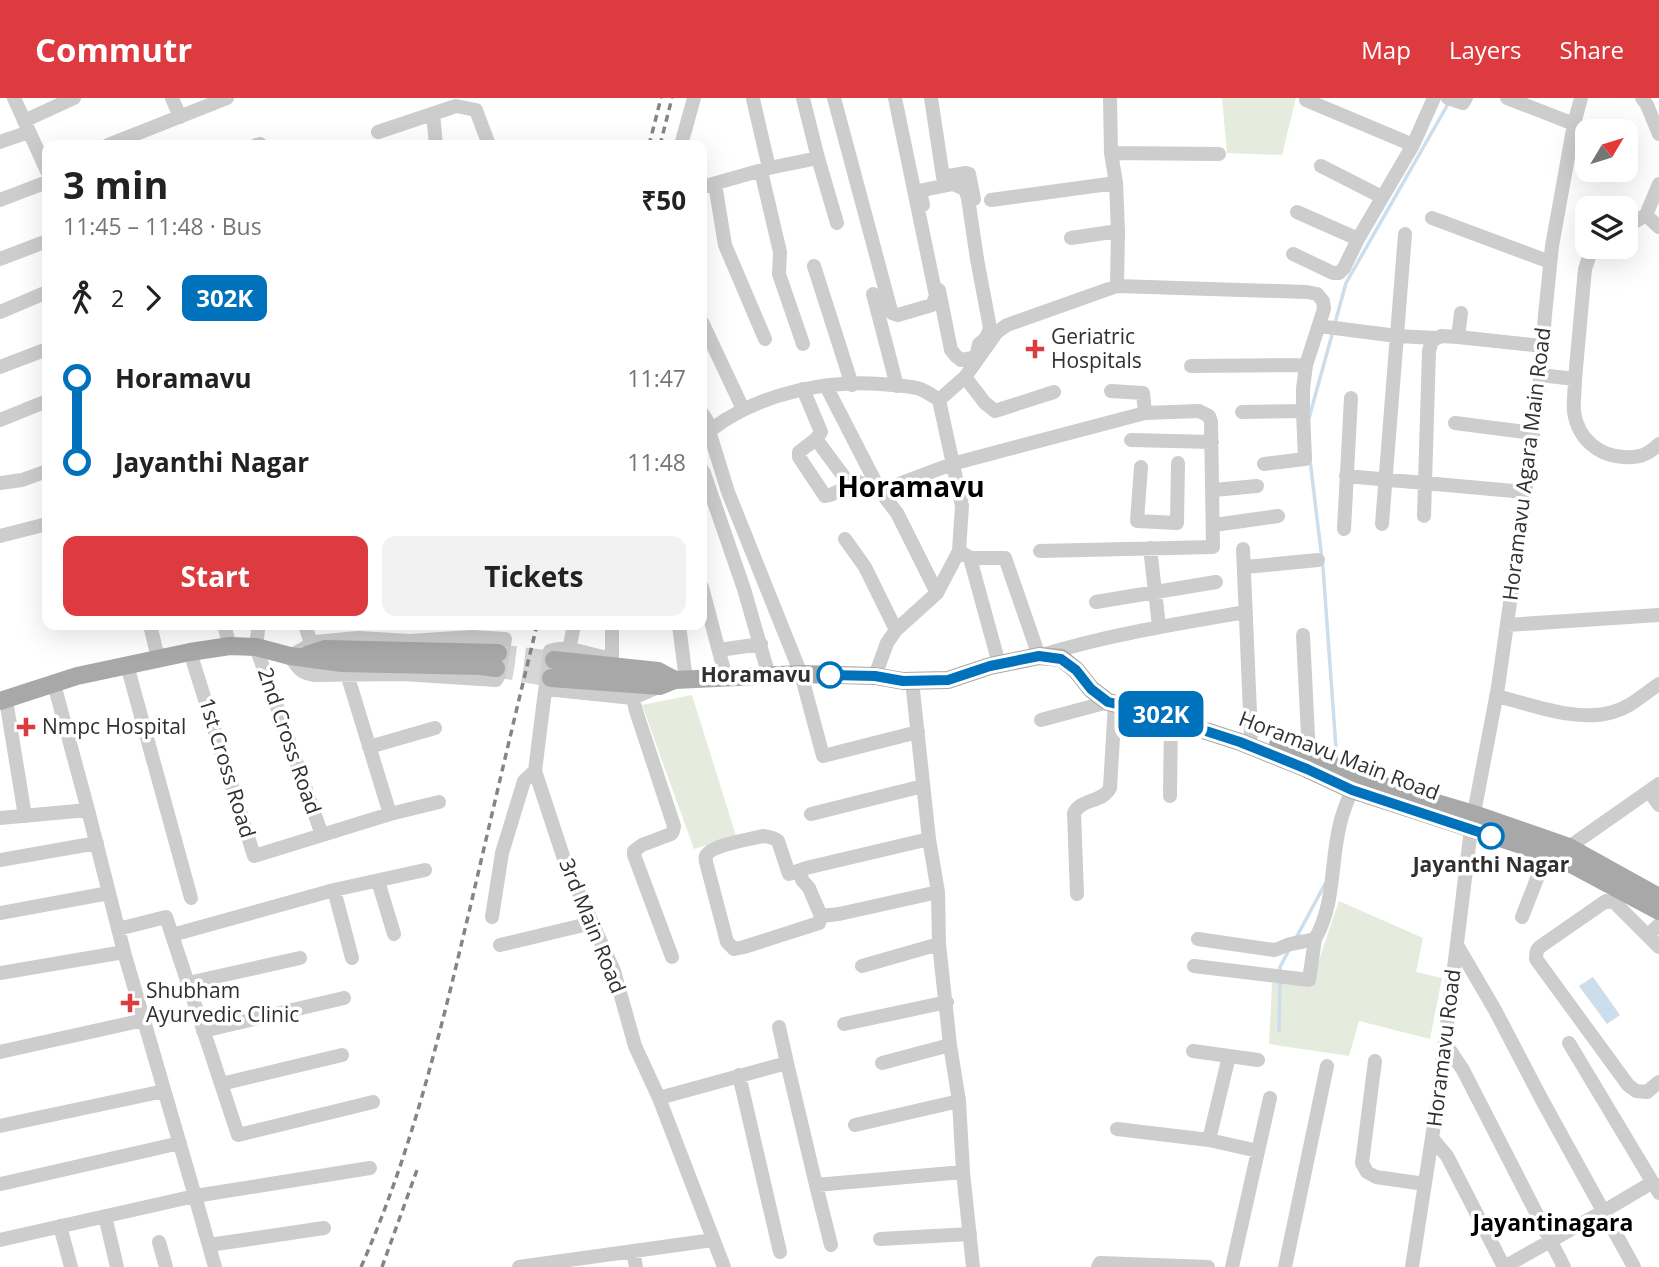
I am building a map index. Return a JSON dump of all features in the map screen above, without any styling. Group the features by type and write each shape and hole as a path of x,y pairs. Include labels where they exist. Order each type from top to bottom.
{"main road":[{"path":"3,701 77,676 230,646 301,652 325,649 480,651 497,661"},
{"name":"Horamavu Main Road","path":"555,669 670,679 801,674 875,676 912,681 948,680 999,664 1039,656 1061,659 1076,670 1091,689 1112,702 1172,717 1181,723 1472,822 1569,847 1659,897"},
{"path":"1172,717 1186,712 1309,756 1339,778"},
{"name":"Horamavu Main Road","path":"1472,822 1558,857 1659,911"}],"street":[{"path":"14,98 42,159"},
{"path":"0,142 74,98"},
{"path":"172,98 180,117"},
{"path":"121,140 227,98"},
{"path":"682,140 694,98"},
{"path":"803,98 837,223"},
{"path":"834,98 890,307 892,313 898,314 932,305 936,296 895,98"},
{"path":"931,98 943,177 966,173 971,177 997,332"},
{"path":"1110,98 1111,153 1116,183 1118,231 1117,286"},
{"path":"1293,254 1333,273 1339,273 1344,268 1413,145 1434,98"},
{"path":"1507,98 1574,124"},
{"name":"Horamavu Agara Main Road","path":"1472,822 1507,625 1541,375 1550,262 1581,98"},
{"path":"1642,98 1659,134"},
{"path":"753,99 780,252 779,274 803,344"},
{"path":"1306,100 1413,145"},
{"path":"378,132 456,106 476,110 487,140"},
{"path":"433,114 436,140"},
{"path":"1111,153 1219,154"},
{"path":"765,339 725,245 709,186 818,158"},
{"path":"1321,166 1382,197"},
{"path":"991,200 1116,183"},
{"path":"0,200 42,184"},
{"path":"939,400 965,377 982,346 990,328 968,198 965,189 953,184 923,190 921,197 951,349 961,360 976,357 982,346 997,332 1014,322 1117,286 1317,294 1324,301 1329,327 1306,365 1303,389 1305,459 1264,464"},
{"path":"1638,220 1646,215 1659,184"},
{"path":"1297,212 1358,239"},
{"path":"1646,215 1659,227"},
{"path":"1432,218 1550,262"},
{"path":"1071,238 1118,231"},
{"path":"1382,524 1405,233"},
{"path":"0,259 42,242"},
{"path":"1588,259 1585,269 1575,379 1576,420 1593,447 1611,456 1642,457 1659,444"},
{"path":"814,266 852,384"},
{"path":"0,312 42,294"},
{"path":"873,294 897,386"},
{"path":"1458,337 1461,313"},
{"path":"1329,327 1397,336 1458,337 1542,346"},
{"path":"707,333 743,409"},
{"path":"1424,516 1429,351 1436,338"},
{"path":"0,367 42,351"},
{"path":"1191,366 1306,365"},
{"path":"1541,375 1575,379"},
{"path":"965,377 985,403 995,411 1054,392"},
{"path":"918,732 824,756 801,674 728,492 710,434 712,429 743,409 803,389 873,383 919,389 939,400 962,506 965,555 999,664"},
{"path":"826,387 880,491 897,513 937,593"},
{"path":"803,389 821,432 799,452 799,457 825,496 859,482 873,493 952,464 1145,413 1194,411 1204,412 1209,416 1214,490 1213,547 1040,551"},
{"path":"1111,391 1143,393 1145,413"},
{"path":"1344,529 1351,398"},
{"path":"0,420 42,403"},
{"path":"1242,412 1303,411"},
{"path":"707,421 712,429"},
{"path":"1455,423 1533,433"},
{"path":"816,439 850,485"},
{"path":"1131,440 1212,442"},
{"path":"1178,463 1177,523 1180,547"},
{"path":"1141,467 1138,521 1177,523"},
{"path":"0,482 22,480 42,473"},
{"path":"1346,476 1525,492"},
{"path":"707,482 744,589 769,676"},
{"path":"1214,490 1257,486"},
{"path":"1214,525 1278,516"},
{"path":"0,536 42,525"},
{"path":"845,539 865,567 896,630"},
{"path":"1150,548 1159,626"},
{"path":"1243,549 1251,736"},
{"path":"875,676 887,643 896,630 937,593 965,555"},
{"path":"965,555 1005,558 1039,656 1159,626 1247,612"},
{"path":"1245,567 1318,560"},
{"path":"1096,602 1216,582"},
{"path":"707,606 726,678"},
{"path":"1507,625 1658,614"},
{"path":"150,630 158,658"},
{"path":"225,630 230,646"},
{"name":"2nd Cross Road","path":"258,630 256,647 322,835"},
{"path":"301,652 315,642 359,631 410,641 470,631 505,639 496,680 305,674 299,669 301,652 304,630"},
{"path":"410,641 412,630"},
{"name":"3rd Main Road","path":"572,630 555,669 535,771 565,862 614,971 635,1046 659,1098 724,1267"},
{"path":"612,630 612,658"},
{"path":"670,679 678,630"},
{"path":"1303,635 1309,756"},
{"path":"719,650 761,645"},
{"name":"1st Cross Road","path":"190,652 254,856 322,835"},
{"path":"555,669 612,658 651,662 670,679"},
{"path":"127,665 191,898"},
{"path":"555,669 633,698 670,679"},
{"path":"347,674 390,814"},
{"path":"912,681 929,839 938,892 939,944 959,1101 973,1267"},
{"path":"54,684 124,952 215,1267"},
{"path":"1496,696 1558,713 1592,716 1628,706 1659,684"},
{"path":"633,698 674,826 671,834 642,845 634,851 634,855 673,957"},
{"path":"3,701 25,816"},
{"path":"1041,720 1112,702 1110,788 1107,794 1100,798 1081,804 1074,813 1077,894"},
{"path":"1170,796 1172,717"},
{"path":"369,747 435,728"},
{"path":"492,917 502,853 524,781 535,771"},
{"path":"1194,966 1309,980 1315,939 1327,908 1340,821 1339,778"},
{"path":"811,814 923,786"},
{"path":"1569,847 1654,787 1659,805"},
{"path":"322,835 439,802"},
{"path":"0,818 88,810"},
{"name":"Horamavu Road","path":"1412,1267 1445,1043 1472,822"},
{"path":"800,870 802,880 809,888 821,916 819,923 744,947 734,948 727,942 705,857 719,847 763,836 774,838 778,841 789,874 800,870 929,839"},
{"path":"0,860 97,843"},
{"path":"1522,917 1547,853"},
{"path":"172,935 334,890 425,870"},
{"path":"378,881 394,934"},
{"path":"334,890 352,958"},
{"path":"821,916 938,892"},
{"path":"0,913 109,893"},
{"path":"1656,939 1615,902 1606,901 1538,948 1536,959 1628,1085 1636,1091 1647,1092 1659,1082"},
{"path":"118,929 166,917 238,1135 373,1102"},
{"path":"500,945 592,923"},
{"path":"1198,939 1274,950 1315,939"},
{"path":"862,966 939,944"},
{"path":"1457,945 1634,1267"},
{"path":"0,973 124,952"},
{"path":"188,983 300,958"},
{"path":"203,1031 344,998"},
{"path":"844,1024 947,1002"},
{"path":"0,1052 144,1020"},
{"path":"779,1027 831,1245"},
{"path":"1445,1043 1463,1070 1564,1267"},
{"path":"1432,1138 1447,1156 1504,1267 1604,1212 1656,1188 1569,1043"},
{"path":"883,1063 950,1045"},
{"path":"1193,1051 1258,1060"},
{"path":"221,1084 342,1055"},
{"path":"1209,1140 1229,1056"},
{"path":"1375,1061 1363,1163 1367,1172 1377,1177 1425,1184"},
{"path":"659,1098 788,1063"},
{"path":"1285,1267 1327,1066"},
{"path":"739,1075 780,1252"},
{"path":"0,1126 164,1091"},
{"path":"1232,1267 1270,1098"},
{"path":"855,1125 959,1101"},
{"path":"1117,1129 1209,1140 1258,1151"},
{"path":"1,1184 180,1143"},
{"path":"0,1240 195,1196 370,1168"},
{"path":"816,1185 963,1172"},
{"path":"105,1216 117,1267"},
{"path":"60,1226 70,1267"},
{"path":"209,1245 324,1228"},
{"path":"880,1239 970,1234"},
{"path":"519,1267 568,1264 633,1251 713,1240"},
{"path":"159,1242 166,1267"},
{"path":"633,1251 636,1267"},
{"path":"1098,1267 1100,1263 1208,1267"}],"shaded area":[{"path":"1222,98 1296,98 1282,155 1227,153"},
{"path":"692,695 736,836 694,849 642,705"},
{"path":"1339,901 1423,938 1416,972 1442,978 1430,1039 1359,1021 1349,1056 1269,1044 1272,983 1311,983"}],"water":[{"path":"1593,977 1620,1015 1607,1024 1579,986"}],"waterway":[{"path":"1335,323 1346,283 1448,104"},
{"path":"1309,418 1333,331"},
{"path":"1310,460 1323,568 1337,762"},
{"path":"1296,938 1325,884"},
{"path":"1280,973 1280,967 1290,948"},
{"path":"1279,1031 1280,981"}],"tunnel":[{"path":"498,653 554,660"},
{"path":"496,668 551,678"}],"railway":[{"path":"650,140 661,98"},
{"path":"661,140 672,98"},
{"path":"361,1267 395,1180 424,1090 536,630"},
{"path":"382,1267 417,1170"}],"bus line":[{"name":"302K","path":"830,675 875,676 903,681 948,680 990,666 1039,656 1061,659 1108,702 1173,717 1181,723 1240,742 1352,790 1491,836"}],"place":[{"name":"Geriatric Hospitals","path":"1035,349"},
{"name":"Horamavu","path":"830,675"},
{"name":"Nmpc Hospital","path":"26,727"},
{"name":"Jayanthi Nagar","path":"1491,836"},
{"name":"Shubham Ayurvedic Clinic","path":"130,1003"}],"district":[{"name":"Horamavu","path":"911,487"},
{"name":"Jayantinagara","path":"1553,1223"}]}
